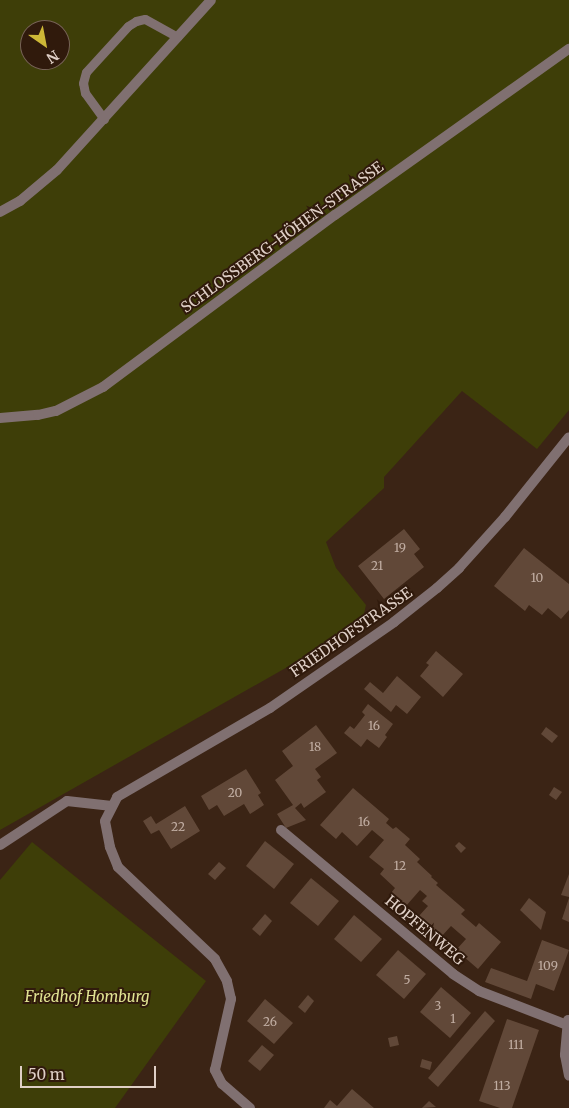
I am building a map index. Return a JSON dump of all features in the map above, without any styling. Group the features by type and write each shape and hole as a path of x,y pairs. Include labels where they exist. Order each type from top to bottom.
{"street":[{"path":"0,212 20,200 57,170 211,0"},
{"name":"SCHLOSSBERG-HÖHEN-STRASSE","path":"0,418 38,415 56,411 103,387 335,215 569,49"},
{"name":"FRIEDHOFSTRASSE","path":"112,806 117,797 270,708 394,622 437,588 459,568 505,517 569,437"},
{"path":"0,845 67,801 112,806 105,821 110,847 118,867 215,959 227,981 231,999 215,1070 222,1084 250,1108"},
{"name":"HOPFENWEG","path":"281,830 453,974 479,991 568,1022"},
{"path":"568,1022 566,1055 569,1076"}],"lane":[{"path":"104,119 85,93 83,83 86,72 128,26 136,20 145,19 177,38"}],"green space":[{"path":"0,0 569,0 569,410 537,449 462,391 384,477 384,488 326,542 336,568 366,605 363,618 342,636 0,830"},
{"name":"Friedhof Homburg","path":"32,842 206,981 115,1108 0,1108 0,880"}],"building":[{"path":"404,529 420,549 414,554 424,567 384,599 358,566"},
{"path":"524,548 569,584 569,610 561,619 548,608 542,615 529,605 525,611 494,586"},
{"path":"436,651 463,674 443,697 420,676 429,665 426,663"},
{"path":"397,676 421,697 407,714 396,705 391,712 364,689 370,682 383,693"},
{"path":"368,704 393,724 379,748 367,739 361,747 344,733 350,726 354,729 365,715 362,712"},
{"path":"316,725 337,753 315,769 321,777 317,780 326,792 304,808 301,803 295,808 306,820 286,828 277,814 293,805 275,780 293,766 282,751"},
{"path":"546,727 558,736 552,743 541,734"},
{"path":"246,769 261,793 258,795 264,805 250,814 244,804 224,816 217,805 209,810 201,796"},
{"path":"554,787 562,792 556,800 549,795"},
{"path":"353,788 389,819 386,823 393,829 396,827 410,839 405,845 420,859 417,862 438,883 436,885 465,910 461,914 476,927 479,923 501,942 478,969 456,950 466,939 451,926 441,937 418,917 428,906 422,901 427,896 420,890 406,906 391,893 395,888 380,874 384,869 369,857 384,840 372,830 357,846 342,832 336,839 320,825"},
{"path":"185,806 200,831 171,849 159,830 151,834 143,821 151,816 156,824"},
{"path":"265,841 294,864 274,889 246,866"},
{"path":"459,842 466,848 461,853 455,846"},
{"path":"219,862 226,868 215,880 208,874"},
{"path":"569,874 569,897 561,895"},
{"path":"311,878 339,901 318,926 290,903"},
{"path":"529,898 546,912 541,930 520,910"},
{"path":"569,898 569,922 562,919"},
{"path":"265,914 272,921 260,936 252,929"},
{"path":"354,915 382,939 361,962 334,939"},
{"path":"542,940 569,950 554,991 536,984 531,999 485,982 491,968 527,981"},
{"path":"398,950 426,974 404,999 376,975"},
{"path":"441,987 471,1013 450,1038 420,1012"},
{"path":"308,995 314,1001 305,1013 298,1007"},
{"path":"265,999 293,1023 274,1044 247,1021"},
{"path":"485,1011 495,1021 438,1087 428,1078"},
{"path":"507,1019 539,1030 512,1108 500,1108 479,1101"},
{"path":"397,1036 399,1045 390,1047 388,1038"},
{"path":"262,1045 274,1055 260,1071 248,1061"},
{"path":"422,1059 432,1062 430,1070 420,1067"},
{"path":"352,1089 374,1108 324,1108 330,1100 337,1106"},
{"path":"429,1101 436,1107 422,1108"}]}
